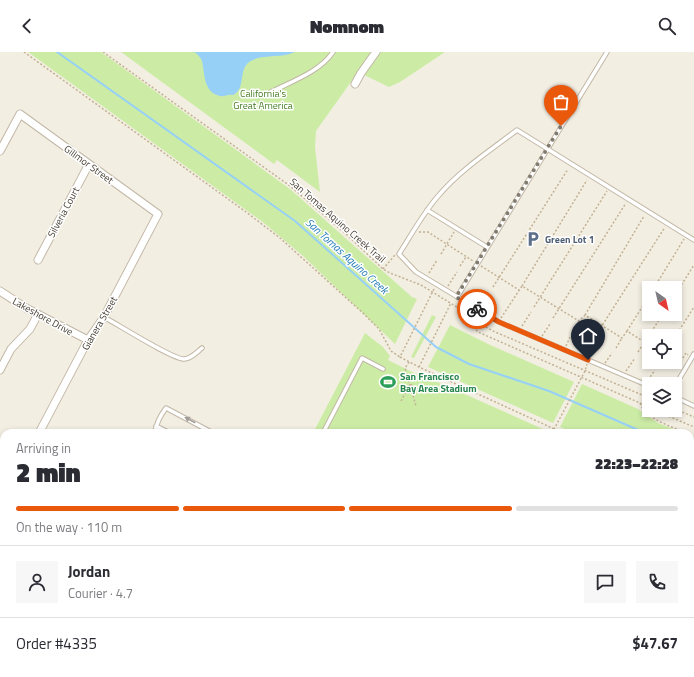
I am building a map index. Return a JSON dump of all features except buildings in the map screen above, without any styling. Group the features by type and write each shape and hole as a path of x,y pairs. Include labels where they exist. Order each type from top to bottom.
{"street":[{"path":"355,84 376,52"},
{"name":"Gillmor Street","path":"0,151 20,114 158,214"},
{"name":"Silveria Court","path":"38,260 89,164"},
{"name":"Gianera Street","path":"41,429 88,340 104,317 158,214"},
{"name":"Lakeshore Drive","path":"0,291 14,301 88,340"},
{"path":"0,370 11,349 30,329 38,314"}],"lane":[{"path":"269,93 320,66 333,52"},
{"path":"456,297 607,52"},
{"path":"642,384 499,322 416,272 399,254 438,195 452,181 517,130 694,240"},
{"path":"427,210 487,247"},
{"path":"104,317 150,344 182,359 189,358 202,348"},
{"path":"680,377 694,354"},
{"path":"326,429 362,358 383,369"},
{"path":"682,400 694,406"},
{"path":"156,429 161,414 166,408 205,429"},
{"path":"156,426 162,429"}],"path":[{"path":"24,52 280,238 364,314 378,329 391,351 409,362 554,429 585,370 588,360"},
{"name":"San Tomas Aquino Creek Trail","path":"104,52 290,186 346,234 382,269 418,284 451,303 462,311 478,332 640,403 642,408 652,417 678,429"},
{"path":"493,287 571,164"},
{"path":"493,331 590,175"},
{"path":"534,307 609,188"},
{"path":"553,318 628,200"},
{"path":"574,331 647,211"},
{"path":"596,335 667,224"},
{"path":"440,254 454,232 449,229"},
{"path":"415,230 419,232 428,232 519,290"},
{"path":"658,281 686,235"},
{"path":"382,269 394,256 396,250"},
{"path":"460,266 466,257"},
{"path":"426,278 437,260"},
{"path":"682,284 694,265"},
{"path":"418,284 420,281 442,294 457,272"},
{"path":"522,286 579,321"},
{"path":"400,357 434,290"},
{"path":"479,310 490,293"},
{"path":"419,367 451,303"},
{"path":"616,348 642,307"},
{"path":"680,329 694,307"},
{"path":"471,311 479,323 493,331 642,395"},
{"path":"519,330 531,312"},
{"path":"585,315 622,338"},
{"path":"540,339 550,324"},
{"path":"627,331 642,340"},
{"path":"582,358 592,341"},
{"path":"638,352 642,346"},
{"path":"603,367 612,353"},
{"path":"682,359 686,353"},
{"path":"409,362 405,368 416,406"},
{"path":"652,377 655,370"},
{"path":"410,384 426,394"},
{"path":"401,401 410,384"},
{"path":"682,412 694,417"},
{"path":"670,417 694,427"}],"green space":[{"path":"28,52 101,52 290,189 412,297 417,299 395,344 303,256 264,223"},
{"name":"California's Great America","path":"121,52 445,52 400,82 389,87 358,72 316,131 315,147 320,192 277,160 274,164"},
{"path":"432,315 436,317 414,358 411,357"},
{"path":"450,325 488,344 574,382 553,423 428,367"},
{"name":"San Francisco Bay Area Stadium","path":"365,333 383,347 390,356 388,360 422,377 424,375 459,393 460,392 543,429 315,429"},
{"path":"582,384 638,409 642,412 642,417 649,417 658,423 673,429 565,429 560,427"}],"water":[{"path":"193,52 295,52 254,59 249,62 244,70 241,84 237,92 233,95 222,96 214,94 210,91 206,82 202,60 196,53"}],"waterway":[{"name":"San Tomas Aquino Creek","path":"57,52 295,221 436,347 469,364 549,391 636,429"}],"way so far":[{"path":"477,309 456,297 561,126"}],"place":[{"name":"Green Lot 1","path":"533,239"},
{"name":"San Francisco Bay Area Stadium","path":"388,382"}],"route":[{"path":"477,309 499,322 588,360"}]}
